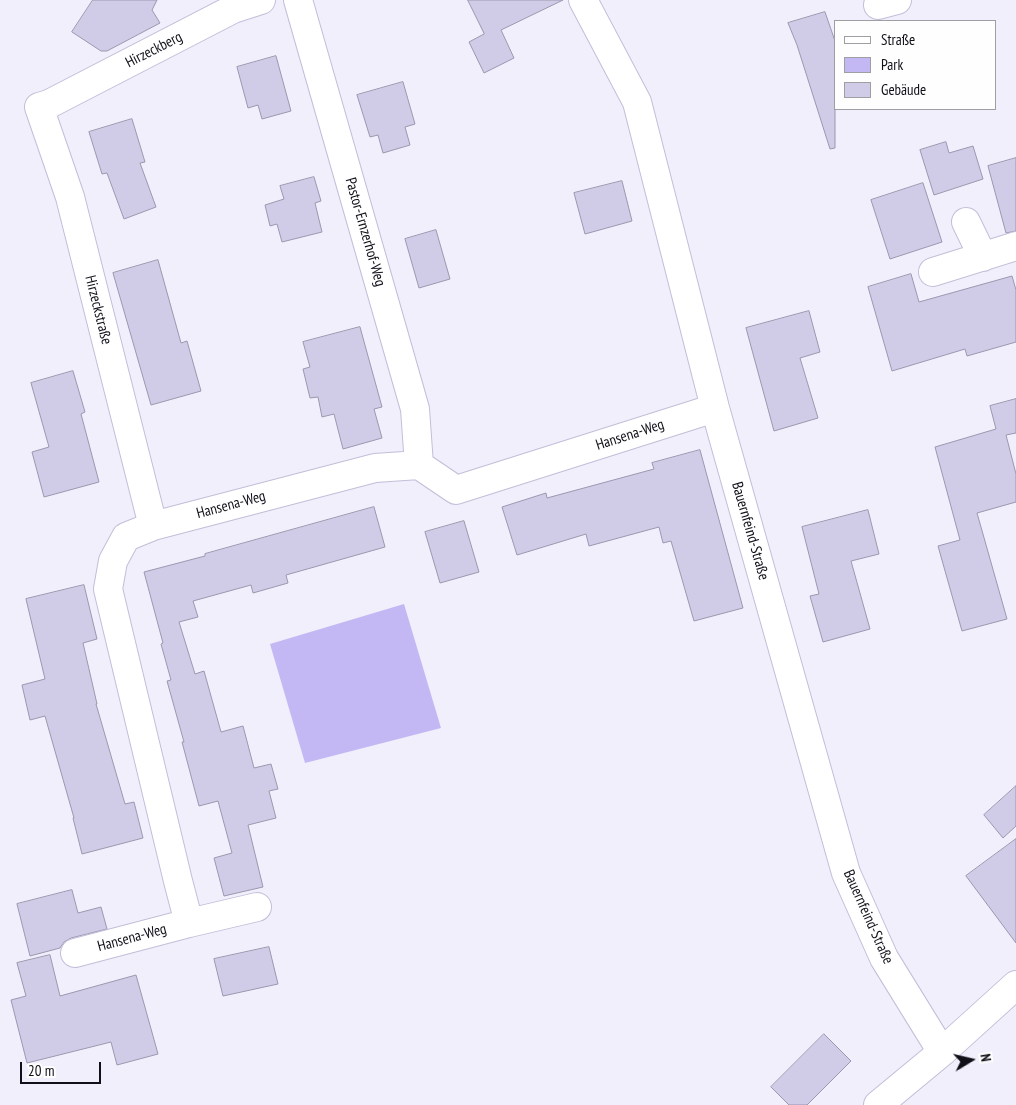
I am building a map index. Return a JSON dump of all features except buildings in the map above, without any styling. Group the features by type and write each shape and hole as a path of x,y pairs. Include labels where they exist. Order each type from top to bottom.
{"street":[{"name":"Hirzeckberg","path":"49,104 227,5 261,0"},
{"name":"Pastor-Ernzerhof-Weg","path":"298,0 416,409 419,465"},
{"name":"Bauernfeind-Straße","path":"582,0 637,102 716,408 846,873 884,958 942,1052"},
{"name":"Hirzeckstraße","path":"49,104 39,107 70,197 153,526"},
{"path":"966,222 983,257"},
{"path":"933,272 1016,246"},
{"name":"Hansena-Weg","path":"190,923 178,881 108,589 113,562 126,537 153,526 375,468 419,465 456,490 716,408"},
{"name":"Hansena-Weg","path":"75,953 257,907"},
{"path":"878,1105 942,1052 1016,985"}],"green space":[{"path":"404,604 441,728 305,763 270,644"}]}
